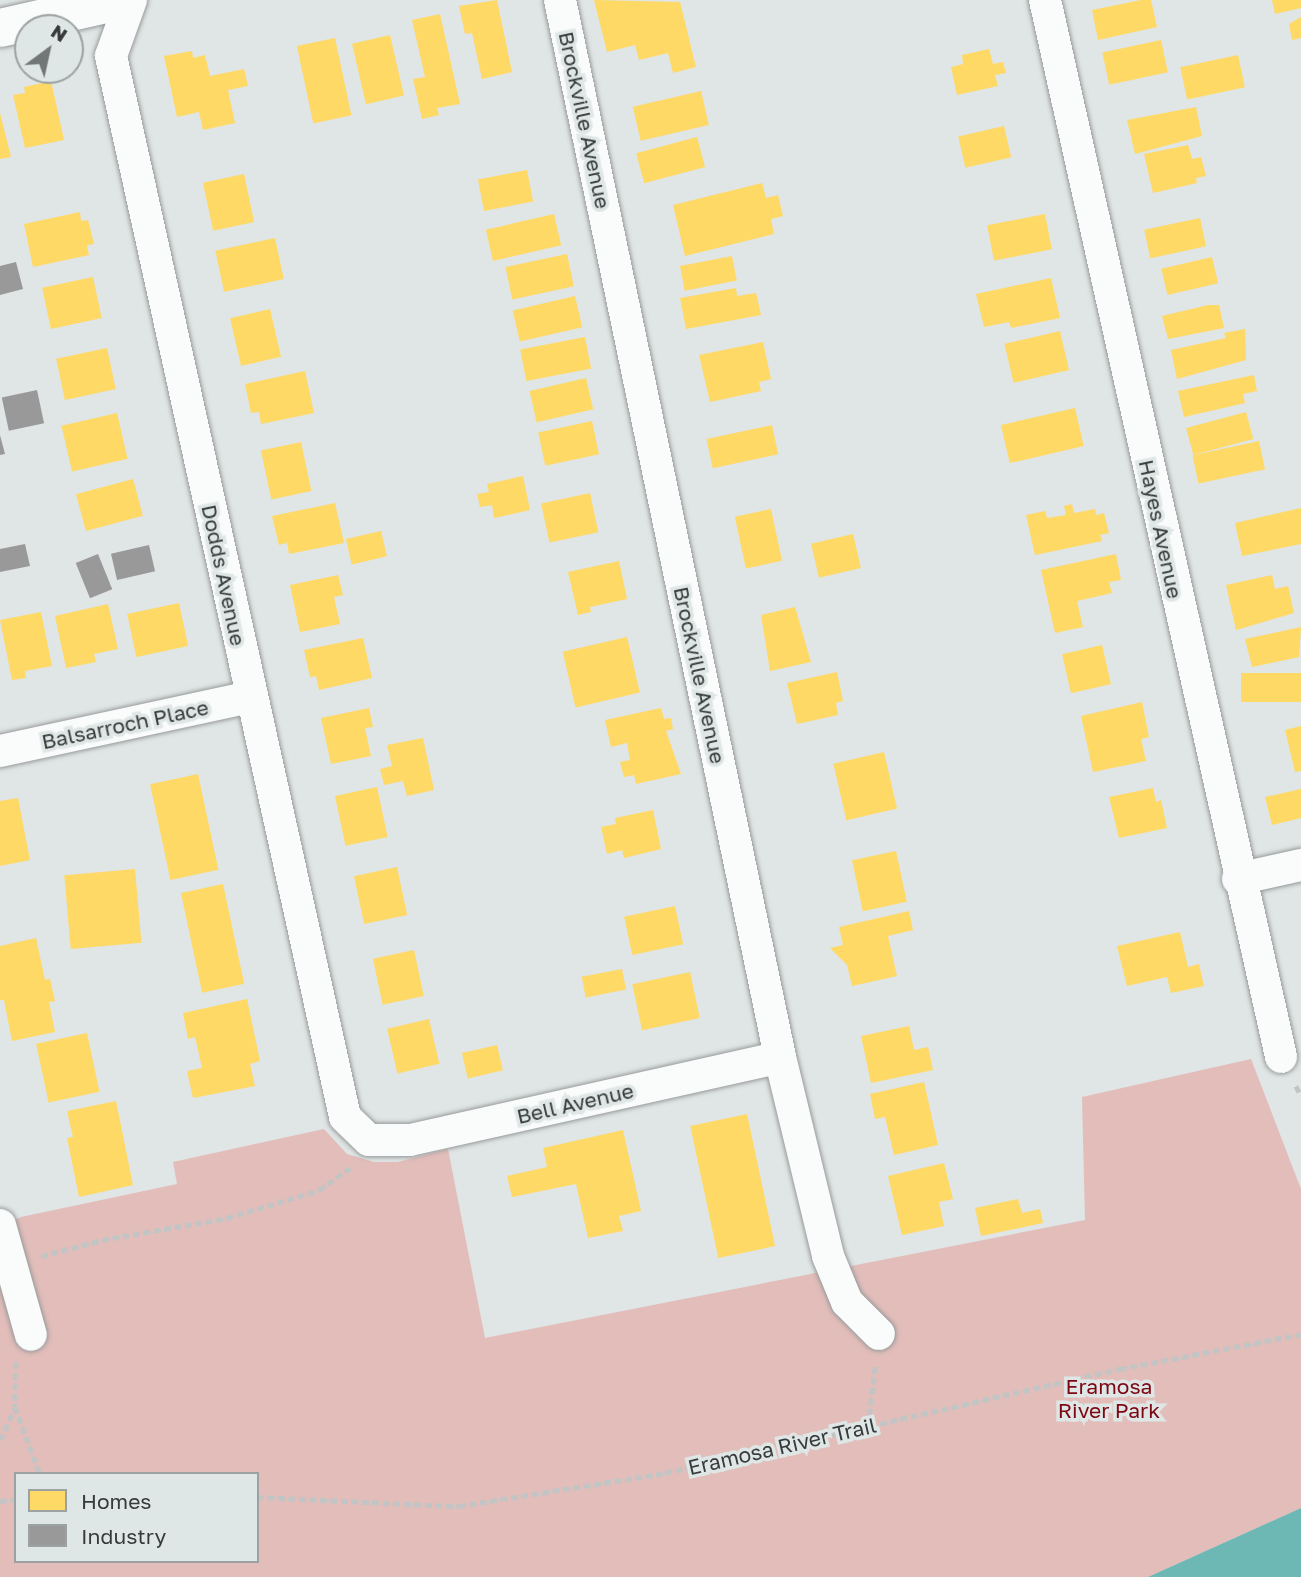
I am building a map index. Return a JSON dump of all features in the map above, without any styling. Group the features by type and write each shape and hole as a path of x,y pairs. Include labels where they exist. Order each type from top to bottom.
{"main road":[{"path":"0,28 123,0"}],"street":[{"name":"Dodds Avenue","path":"131,0 111,56 250,697 345,1117 369,1140"},
{"name":"Brockville Avenue","path":"560,0 780,1056 828,1256 847,1302 879,1334"},
{"name":"Hayes Avenue","path":"1045,0 1238,879 1281,1057"},
{"name":"Balsarroch Place","path":"0,751 250,697"},
{"path":"1238,879 1301,865"},
{"name":"Bell Avenue","path":"369,1140 410,1140 780,1056"},
{"path":"0,1225 30,1335"}],"path":[{"path":"10,1264 102,1240 227,1218 320,1189 351,1169 369,1140"},
{"path":"868,1426 879,1334"},
{"path":"30,1335 16,1352 15,1407 39,1472"},
{"name":"Eramosa River Trail","path":"259,1497 459,1506 665,1473 868,1426 1301,1335"},
{"path":"0,1440 15,1407"}],"green space":[{"name":"Eramosa River Park","path":"1251,1059 1301,1189 1301,1508 1148,1577 0,1577 0,1227 21,1217 177,1184 173,1162 324,1129 347,1154 374,1162 398,1162 448,1149 485,1338 1085,1220 1082,1097"}],"water":[{"path":"1301,1508 1301,1577 1148,1577"}],"building: Homes":[{"path":"497,0 512,72 482,79 472,33 465,34 459,6"},
{"path":"594,0 680,2 696,67 673,73 668,53 639,60 635,45 607,52"},
{"path":"1151,0 1157,27 1098,40 1092,10"},
{"path":"1272,0 1301,0 1301,8 1275,14"},
{"path":"440,14 460,104 437,108 439,115 422,119 413,79 425,77 412,20"},
{"path":"1301,17 1301,38 1292,40 1289,24"},
{"path":"390,35 404,95 366,104 352,44"},
{"path":"335,38 351,115 313,123 297,46"},
{"path":"1161,40 1168,72 1109,85 1102,52"},
{"path":"989,49 993,64 1003,62 1006,73 995,75 998,86 957,95 951,67 963,64 962,55"},
{"path":"192,51 193,58 205,55 210,76 244,69 248,86 228,90 235,123 203,130 199,112 177,117 164,56"},
{"path":"1238,55 1245,87 1187,100 1180,67"},
{"path":"52,84 64,140 25,148 13,95 25,93 24,87"},
{"path":"701,91 709,125 641,141 633,107"},
{"path":"1196,107 1202,136 1135,154 1127,120"},
{"path":"0,113 11,157 0,159"},
{"path":"1004,126 1011,157 965,168 958,137"},
{"path":"697,137 705,167 644,183 636,153"},
{"path":"1188,145 1192,159 1201,157 1206,176 1196,178 1197,183 1153,193 1144,154"},
{"path":"527,170 533,201 484,211 478,180"},
{"path":"244,174 254,222 213,231 203,183"},
{"path":"762,183 766,198 778,195 783,216 771,219 774,234 685,256 673,205"},
{"path":"80,212 81,221 88,220 94,244 87,245 89,255 33,267 24,224"},
{"path":"554,214 561,245 493,261 486,230"},
{"path":"1045,214 1052,249 994,261 987,225"},
{"path":"1200,218 1206,246 1150,258 1144,230"},
{"path":"275,238 284,279 224,292 215,251"},
{"path":"567,254 574,286 512,299 505,267"},
{"path":"732,256 737,281 685,291 680,266"},
{"path":"1212,257 1218,283 1167,295 1161,269"},
{"path":"93,277 102,318 51,329 42,288"},
{"path":"1051,278 1060,318 1011,328 1009,322 984,327 976,294"},
{"path":"736,288 737,296 756,293 761,315 686,329 680,298"},
{"path":"575,296 582,327 520,342 513,310"},
{"path":"1219,305 1224,328 1168,339 1162,316"},
{"path":"270,309 281,357 241,366 230,318"},
{"path":"1245,329 1246,360 1177,379 1171,350 1226,338 1224,333"},
{"path":"1060,331 1069,370 1013,383 1004,344"},
{"path":"585,337 591,368 526,381 520,350"},
{"path":"763,342 771,379 759,382 761,391 710,402 699,355"},
{"path":"107,348 116,389 65,400 56,359"},
{"path":"305,371 314,413 261,424 259,412 251,413 245,384"},
{"path":"1254,375 1257,391 1243,394 1245,403 1184,417 1178,391"},
{"path":"586,378 593,409 537,422 529,391"},
{"path":"1075,408 1084,446 1010,463 1001,425"},
{"path":"1246,412 1253,439 1193,455 1186,428"},
{"path":"117,413 128,459 72,472 61,426"},
{"path":"592,421 599,454 545,466 538,432"},
{"path":"772,425 778,454 713,468 706,439"},
{"path":"1259,441 1265,469 1199,484 1192,455"},
{"path":"301,442 311,491 271,499 261,451"},
{"path":"523,476 530,510 494,518 492,505 480,507 477,494 489,492 487,484"},
{"path":"133,479 143,516 86,531 76,494"},
{"path":"590,493 598,532 549,543 541,503"},
{"path":"335,503 344,543 289,554 287,543 279,545 272,516"},
{"path":"1072,504 1074,513 1095,509 1096,515 1104,513 1109,533 1100,535 1102,541 1035,555 1026,515 1045,511 1047,518 1066,515 1064,506"},
{"path":"1301,508 1301,544 1242,556 1235,523"},
{"path":"771,509 782,561 746,569 735,517"},
{"path":"381,531 387,556 352,564 346,539"},
{"path":"853,534 861,568 819,578 811,544"},
{"path":"1116,554 1121,580 1109,582 1112,593 1077,601 1083,627 1055,633 1041,570"},
{"path":"619,561 627,599 590,607 591,612 578,615 568,572"},
{"path":"338,575 343,595 334,597 340,624 300,632 290,585"},
{"path":"1272,575 1275,589 1288,586 1294,613 1236,630 1226,585"},
{"path":"179,603 188,646 136,657 127,614"},
{"path":"108,604 118,649 94,654 96,662 66,668 55,616"},
{"path":"795,607 811,662 770,671 761,615"},
{"path":"41,612 52,666 25,671 26,678 12,680 0,620"},
{"path":"1301,627 1299,657 1252,667 1245,639"},
{"path":"627,637 640,693 576,707 563,652"},
{"path":"363,638 372,678 319,690 316,676 310,677 304,650"},
{"path":"1102,645 1111,684 1071,693 1062,654"},
{"path":"837,672 843,701 836,703 838,715 797,724 787,683"},
{"path":"1241,673 1301,673 1301,702 1241,702"},
{"path":"1142,702 1149,737 1141,739 1146,761 1093,772 1081,716"},
{"path":"369,708 373,727 365,728 371,756 331,764 321,718"},
{"path":"661,708 664,719 671,718 673,729 666,731 681,774 636,784 634,775 624,777 620,762 630,760 627,743 611,747 605,720"},
{"path":"1301,726 1301,771 1295,772 1285,730"},
{"path":"423,738 434,790 407,796 403,781 384,785 380,769 392,766 387,745"},
{"path":"884,752 897,809 846,820 833,764"},
{"path":"198,774 218,870 170,880 150,784"},
{"path":"377,787 388,837 346,846 335,796"},
{"path":"1153,788 1156,802 1161,800 1167,828 1119,838 1109,797"},
{"path":"1301,789 1301,818 1272,825 1265,797"},
{"path":"18,798 30,860 0,866 0,801"},
{"path":"653,810 661,849 624,858 622,850 607,854 601,827 616,824 615,818"},
{"path":"896,851 907,902 863,911 852,860"},
{"path":"397,867 407,915 364,924 354,876"},
{"path":"135,869 141,943 71,949 64,875"},
{"path":"223,884 244,984 202,993 181,893"},
{"path":"675,906 683,944 632,955 624,917"},
{"path":"909,911 913,930 888,936 897,976 852,986 847,965 830,948 843,945 839,927"},
{"path":"1180,932 1188,967 1199,964 1204,986 1171,993 1167,977 1127,986 1117,946"},
{"path":"36,938 45,980 50,979 55,1001 49,1002 55,1032 12,1041 4,1000 0,1000 0,946"},
{"path":"414,950 424,996 383,1005 373,959"},
{"path":"622,969 626,990 586,997 582,977"},
{"path":"690,972 700,1018 642,1030 632,984"},
{"path":"247,999 260,1061 250,1064 255,1086 193,1098 187,1071 202,1068 195,1037 188,1039 183,1013"},
{"path":"429,1019 439,1064 397,1073 387,1029"},
{"path":"909,1026 914,1050 928,1047 933,1070 871,1083 861,1036"},
{"path":"87,1033 99,1092 49,1103 36,1044"},
{"path":"497,1045 503,1070 468,1078 462,1053"},
{"path":"924,1082 938,1145 894,1155 885,1117 875,1119 870,1094"},
{"path":"116,1101 133,1185 79,1197 67,1138 73,1137 67,1111"},
{"path":"747,1114 775,1246 718,1258 690,1126"},
{"path":"623,1130 641,1211 619,1216 623,1231 588,1238 576,1184 512,1197 507,1176 547,1167 543,1148"},
{"path":"944,1163 953,1199 939,1202 944,1226 902,1235 888,1176"},
{"path":"1018,1199 1022,1213 1040,1209 1043,1223 981,1236 975,1208"}],"building: Industry":[{"path":"16,262 23,289 0,295 0,266"},
{"path":"37,390 44,423 9,431 2,397"},
{"path":"0,435 5,454 0,455"},
{"path":"25,544 30,566 0,572 0,549"},
{"path":"149,545 155,571 117,580 111,554"},
{"path":"98,554 112,589 90,598 76,563"}]}
